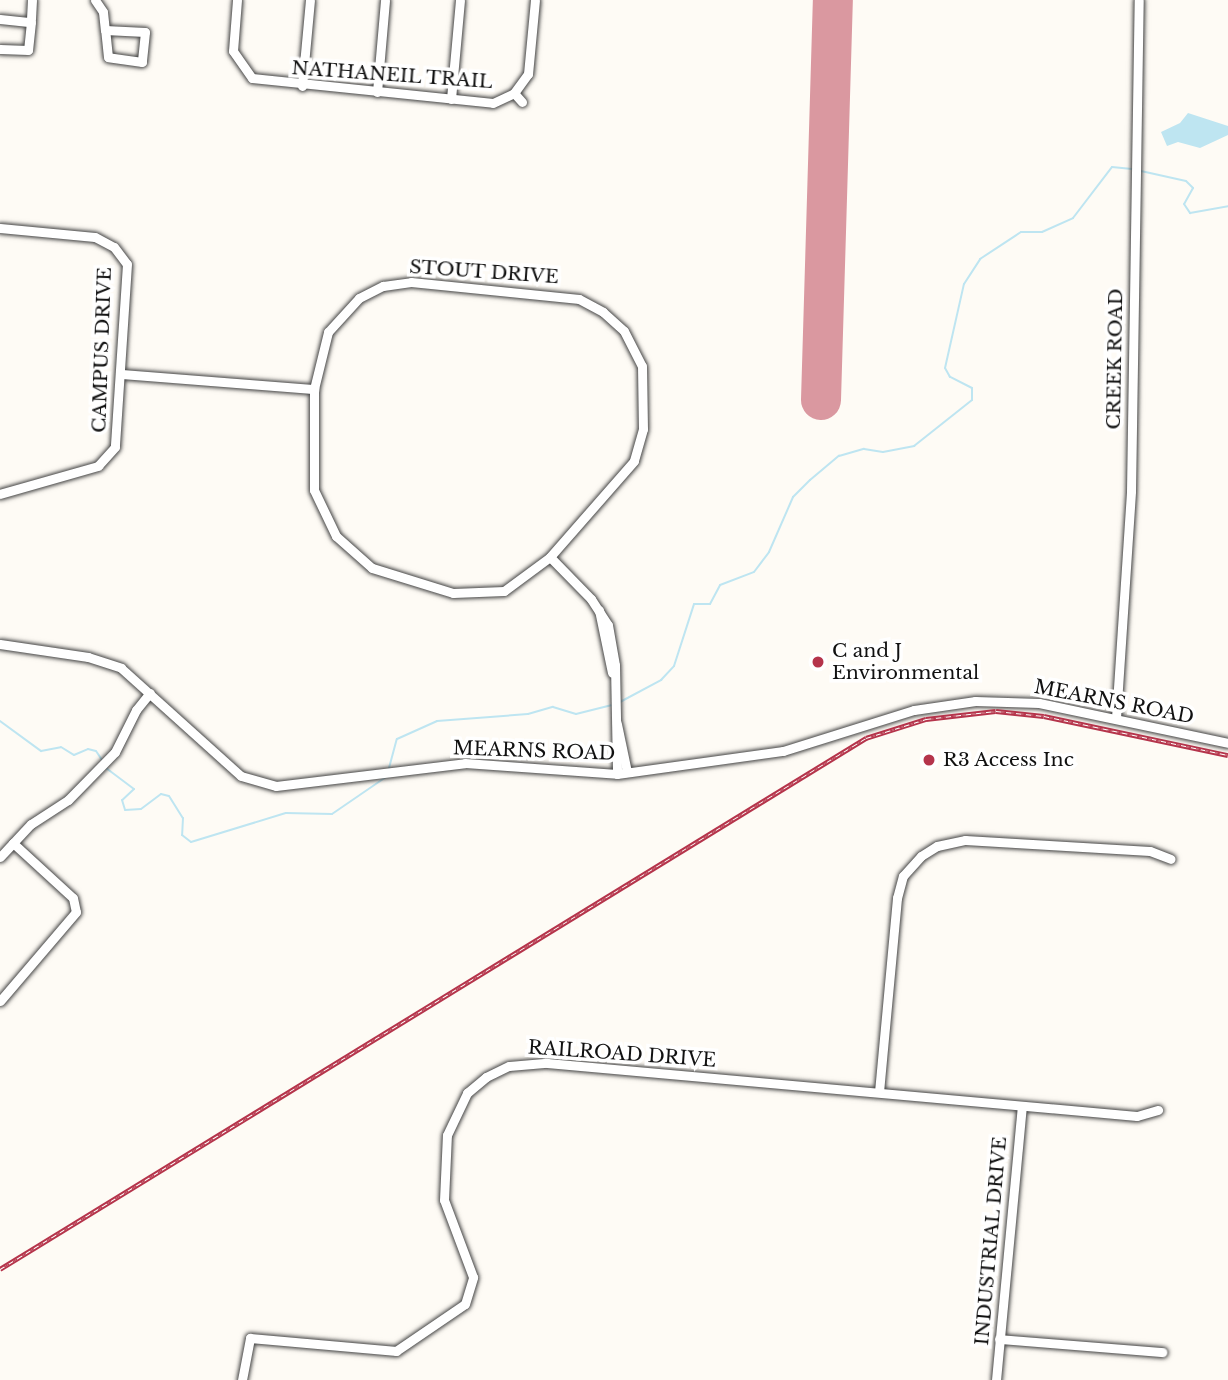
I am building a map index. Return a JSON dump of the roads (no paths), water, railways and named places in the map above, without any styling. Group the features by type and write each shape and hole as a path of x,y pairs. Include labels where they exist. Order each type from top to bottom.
{"street":[{"path":"0,49 28,50 32,0"},
{"path":"95,0 103,12 105,30 108,57 142,62 145,33 105,30"},
{"name":"NATHANEIL TRAIL","path":"237,0 233,51 240,74 263,82 493,103 514,93 529,69 535,0"},
{"path":"302,86 310,0"},
{"path":"377,92 385,0"},
{"path":"451,99 460,0"},
{"name":"CREEK ROAD","path":"1116,719 1131,491 1134,164 1139,0"},
{"path":"0,19 31,19"},
{"path":"514,93 522,102"},
{"name":"CAMPUS DRIVE","path":"0,228 95,237 114,247 127,264 118,436 108,458 98,466 0,494"},
{"name":"STOUT DRIVE","path":"414,282 564,296 603,312 624,331 642,366 646,399 642,437 628,471 550,558 510,588 476,595 409,582 364,563 336,536 314,490 314,389 320,353 334,321 359,298 389,285 414,282"},
{"path":"122,374 314,389"},
{"path":"550,558 599,610 612,641 612,673 622,773"},
{"name":"MEARNS ROAD","path":"0,644 101,660 121,668 224,763 252,781 289,786 465,763 622,773 783,751 914,710 959,702 1028,702 1228,743"},
{"path":"0,857 115,752 136,710 150,693"},
{"path":"879,1092 897,898 903,876 921,856 937,846 965,840 1150,852 1171,859"},
{"path":"0,1002 76,912 72,898 13,843"},
{"name":"RAILROAD DRIVE","path":"242,1380 246,1342 254,1338 396,1351 459,1311 469,1298 473,1277 444,1200 447,1135 467,1093 502,1069 547,1063 1137,1116 1158,1110"},
{"name":"INDUSTRIAL DRIVE","path":"996,1380 1022,1106"},
{"path":"999,1339 1162,1352"}],"water":[{"path":"1188,113 1228,126 1228,135 1200,148 1178,142 1167,146 1161,132 1180,123"}],"waterway":[{"path":"620,702 661,680 674,666 694,604 710,604 720,585 754,572 769,552 793,497 810,480 839,456 864,449 883,452 914,446 972,400 972,388 950,377 945,368 964,284 980,259 1021,232 1042,232 1073,218 1112,167 1132,169"},
{"path":"1141,171 1186,181 1193,188 1184,204 1190,213 1228,206"},
{"path":"389,768 397,739 437,721 528,714 553,707 576,714 611,705"},
{"path":"0,721 41,751 61,747 74,755 88,749 96,751 102,760"},
{"path":"106,768 134,789 122,800 125,810 141,809 161,794 169,796 183,818 182,835 191,842 286,813 332,814 386,777"}],"railway":[{"path":"0,1269 866,738 926,719 996,711 1044,716 1228,755"}],"place":[{"name":"C and J Environmental","path":"818,662"},
{"name":"R3 Access Inc","path":"929,760"}]}
